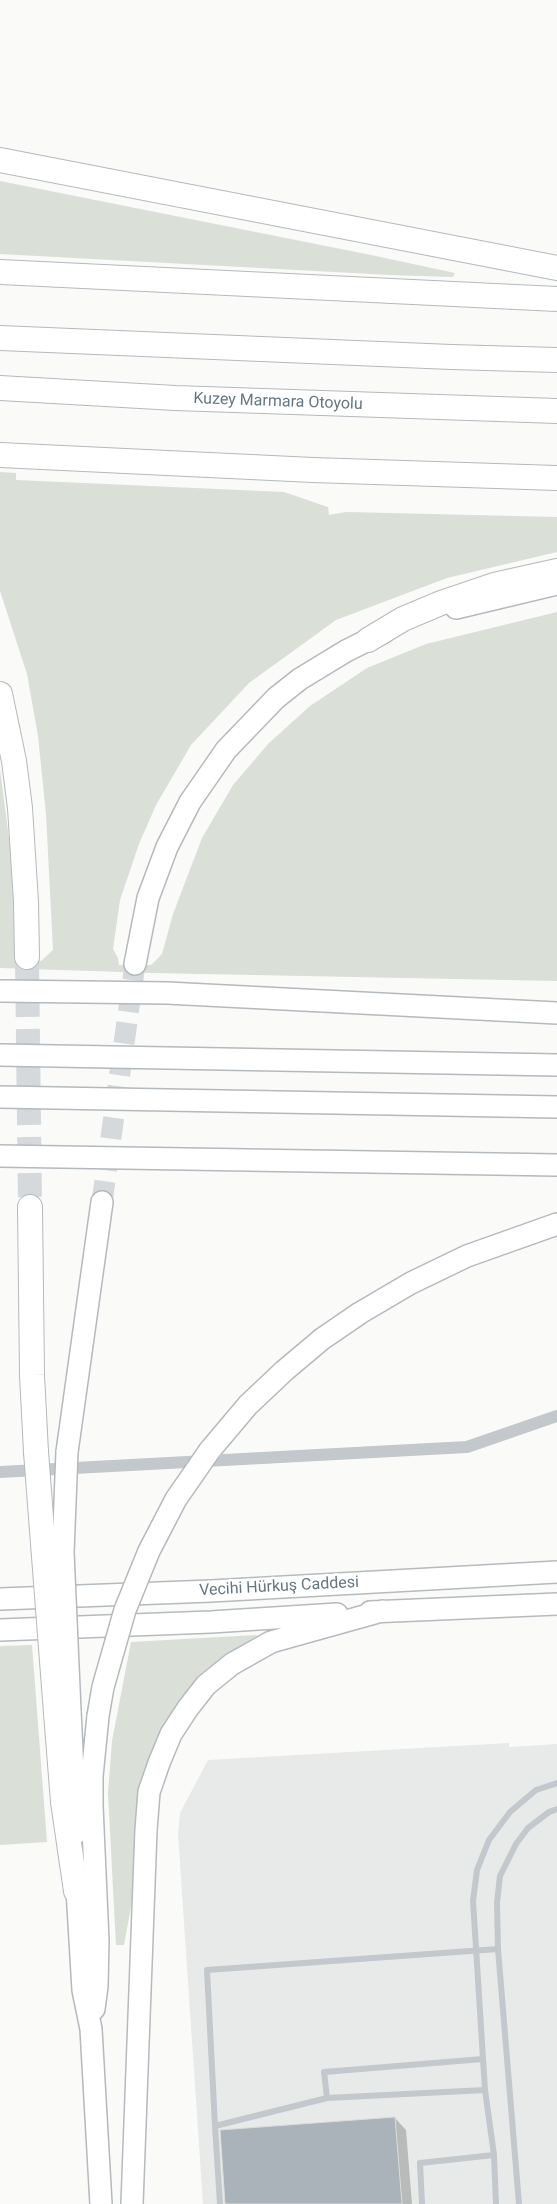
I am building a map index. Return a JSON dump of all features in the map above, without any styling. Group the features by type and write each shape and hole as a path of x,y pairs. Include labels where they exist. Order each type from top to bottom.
{"highway":[{"path":"0,160 557,268"},
{"path":"0,272 557,299"},
{"path":"0,338 557,360"},
{"name":"Kuzey Marmara Otoyolu","path":"0,388 174,398 557,411"},
{"path":"0,455 313,470 557,478"},
{"path":"368,640 403,619 441,603 494,585 557,571"},
{"path":"0,694 14,761 20,808 26,902 27,957"},
{"path":"30,1207 32,1374 36,1452 63,1712 63,1802 76,1891"}],"main road":[{"path":"134,964 148,898 156,873 179,823 204,779 245,728 276,698 320,666 368,640 400,626 458,608 557,584"},
{"path":"0,991 168,993 557,1013"},
{"path":"0,1055 557,1065"},
{"path":"0,1097 557,1107"},
{"path":"0,1156 557,1165"},
{"path":"63,1712 63,1552 67,1452 102,1202"},
{"path":"91,2029 98,1977 92,1776 98,1716 103,1687 125,1610 148,1551 176,1499 210,1450 248,1405 322,1339 360,1313 411,1283 466,1256 557,1224"},
{"name":"Vecihi Hürkuş Caddesi","path":"0,1599 211,1591 557,1572"},
{"name":"Vecihi Hürkuş Caddesi","path":"0,1630 211,1622 557,1604"},
{"path":"132,2204 149,1792 171,1734 206,1685 232,1664 271,1642 382,1612"},
{"path":"76,1891 83,1990 91,2029 101,2204"}],"street":[{"path":"0,1472 467,1447 557,1416"}],"lane":[{"path":"496,2204 494,2155 485,2090 475,1952 473,1901 477,1870 489,1840 510,1812 536,1790 557,1783"},
{"path":"519,2204 498,1949 497,1903 500,1876 516,1844 528,1828 549,1812 557,1809"},
{"path":"220,2204 214,2126 207,1970 498,1949"},
{"path":"327,2098 324,2072 483,2060"},
{"path":"214,2126 327,2098 485,2090"},
{"path":"422,2204 420,2163 494,2155"}],"shaded area":[{"path":"0,181 455,273 453,277 390,275 0,254"},
{"path":"0,472 16,473 16,480 284,492 328,507 329,515 346,512 557,517 557,552 447,578 336,620 249,683 191,745 156,805 139,844 120,900 113,949 118,958 119,965 151,965 162,954 173,914 202,838 233,785 269,743 310,706 367,668 426,644 557,612 557,981 0,968 0,769 17,901 20,959 41,961 53,950 46,814 38,736 27,674 0,591"},
{"path":"256,1635 222,1658 223,1661 163,1733 124,1945 116,1945 108,1793 112,1741 131,1642"},
{"path":"32,1645 47,1842 0,1845 0,1646"},
{"path":"509,1743 509,1747 557,1744 557,2204 203,2204 178,1834 180,1813 208,1760"}],"building":[{"path":"395,2117 402,2204 225,2204 220,2130"}],"tunnel":[{"path":"27,957 30,1207"},
{"path":"102,1202 135,964"}]}
